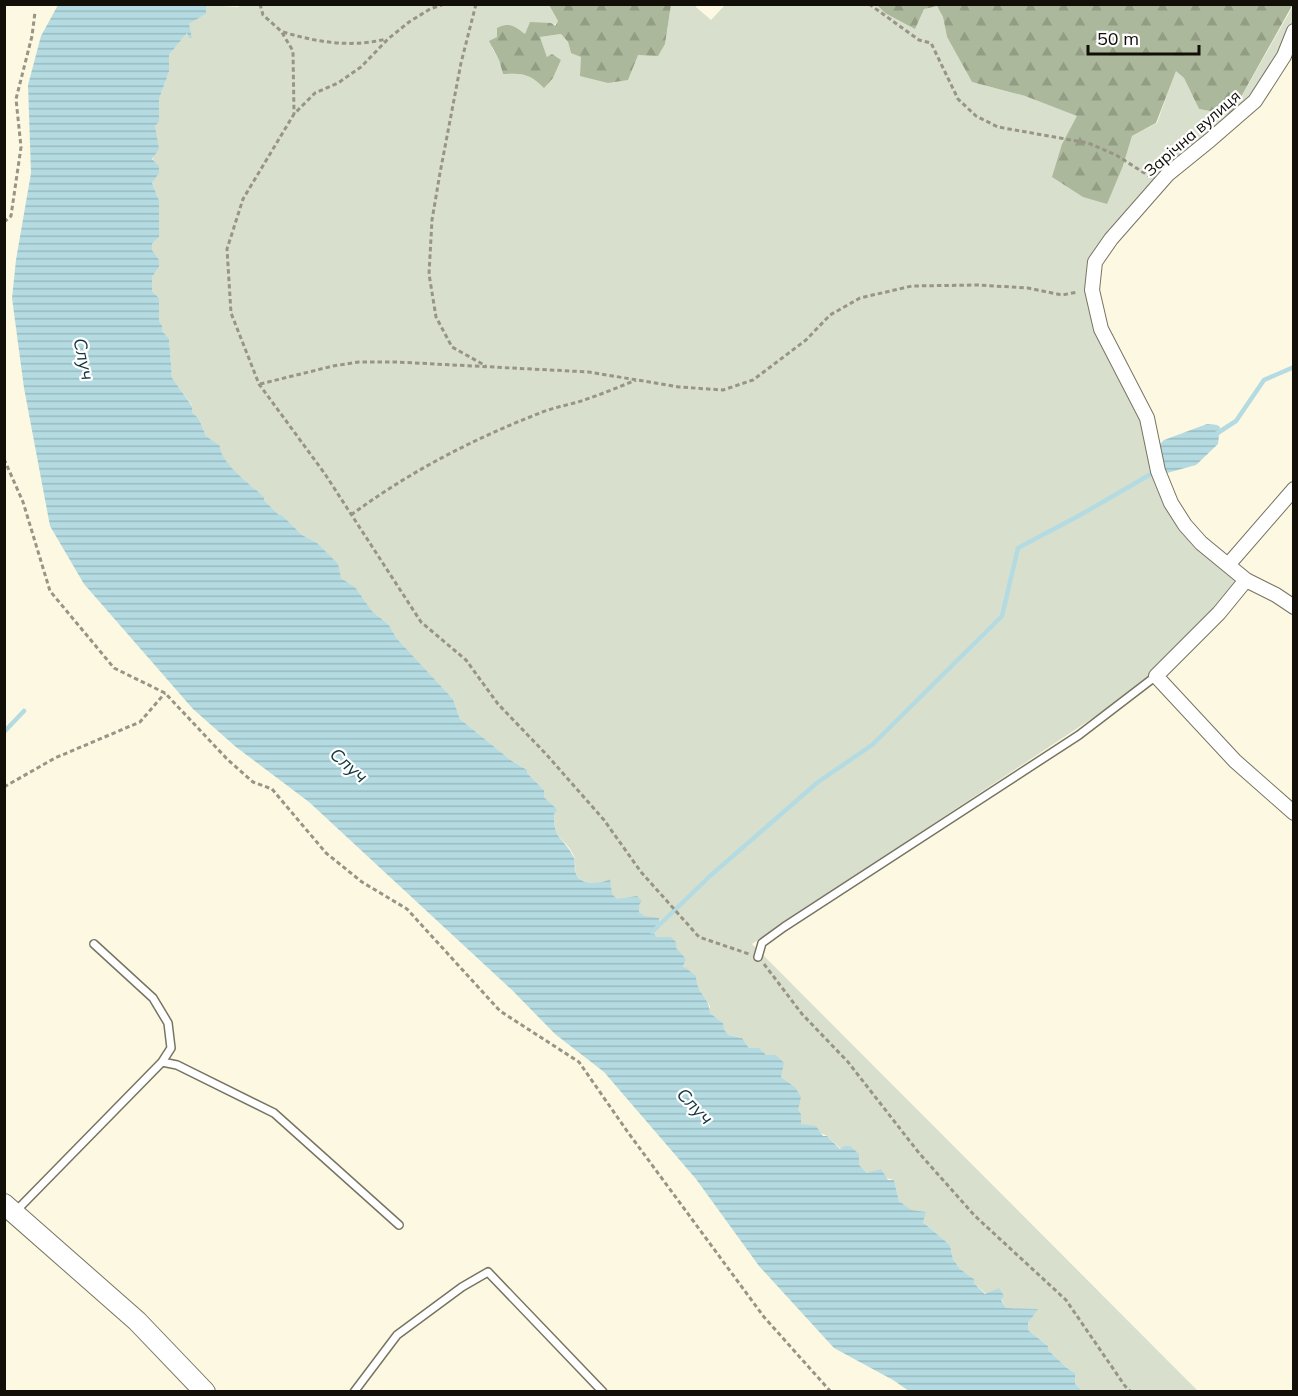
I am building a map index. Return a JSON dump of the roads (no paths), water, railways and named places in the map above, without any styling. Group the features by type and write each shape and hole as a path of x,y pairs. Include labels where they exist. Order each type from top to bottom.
{"main road":[{"path":"9,1208 137,1321 205,1392"}],"street":[{"name":"Зарічна вулиця","path":"1293,31 1284,56 1255,101 1159,183 1111,239 1095,262 1092,290 1101,328 1147,418 1158,471 1171,503 1201,543 1246,580 1276,595 1293,607"},
{"path":"1228,565 1293,489"},
{"path":"1246,580 1219,614 1156,676 1235,761 1293,813"}],"lane":[{"path":"758,957 762,943 784,927 1079,735 1156,676"},
{"path":"9,1208 162,1062 171,1048 168,1023 153,998 94,944"},
{"path":"162,1062 177,1065 274,1113 399,1225"},
{"path":"354,1392 397,1335 462,1287 489,1272 603,1392"}],"water":[{"name":"Случ","path":"58,5 206,5 206,14 189,24 192,38 189,38 187,33 169,55 169,72 159,99 159,122 155,126 159,149 152,159 159,166 159,173 152,183 159,200 159,237 152,244 152,250 159,260 159,267 152,277 152,291 159,298 159,321 162,331 169,338 172,378 192,406 192,412 199,419 206,436 220,446 221,453 230,466 264,497 264,500 279,515 282,515 302,535 316,542 338,564 341,578 355,587 372,611 389,625 396,638 453,699 460,719 512,761 527,770 527,773 544,790 544,797 558,810 554,814 555,829 574,858 575,870 580,879 595,883 610,879 612,894 617,899 637,896 642,901 639,905 639,912 644,916 659,918 659,925 653,932 657,937 671,937 676,942 676,948 686,959 683,966 696,976 698,987 708,1003 710,1013 723,1023 724,1030 729,1035 742,1038 749,1048 759,1048 766,1055 776,1055 784,1063 781,1077 795,1087 801,1097 798,1110 801,1114 801,1124 816,1126 823,1136 827,1136 840,1149 850,1146 859,1154 859,1165 867,1173 881,1169 888,1180 894,1180 899,1201 911,1210 926,1212 923,1222 950,1245 953,1259 960,1269 974,1279 974,1283 985,1294 999,1288 1004,1296 1001,1300 1006,1308 1038,1309 1028,1323 1028,1330 1075,1373 1075,1384 1083,1391 909,1391 834,1348 759,1266 696,1179 604,1072 555,1034 512,990 309,802 236,747 193,709 84,584 50,526 24,388 12,298 31,173 28,85 41,36"},
{"path":"1207,424 1220,427 1218,444 1196,465 1167,473 1163,472 1157,447 1164,440"}],"waterway":[{"path":"1216,434 1236,421 1264,380 1294,367"},
{"path":"652,932 710,876 818,782 872,745 1002,616 1018,548 1151,474"},
{"path":"4,732 24,711"}]}
